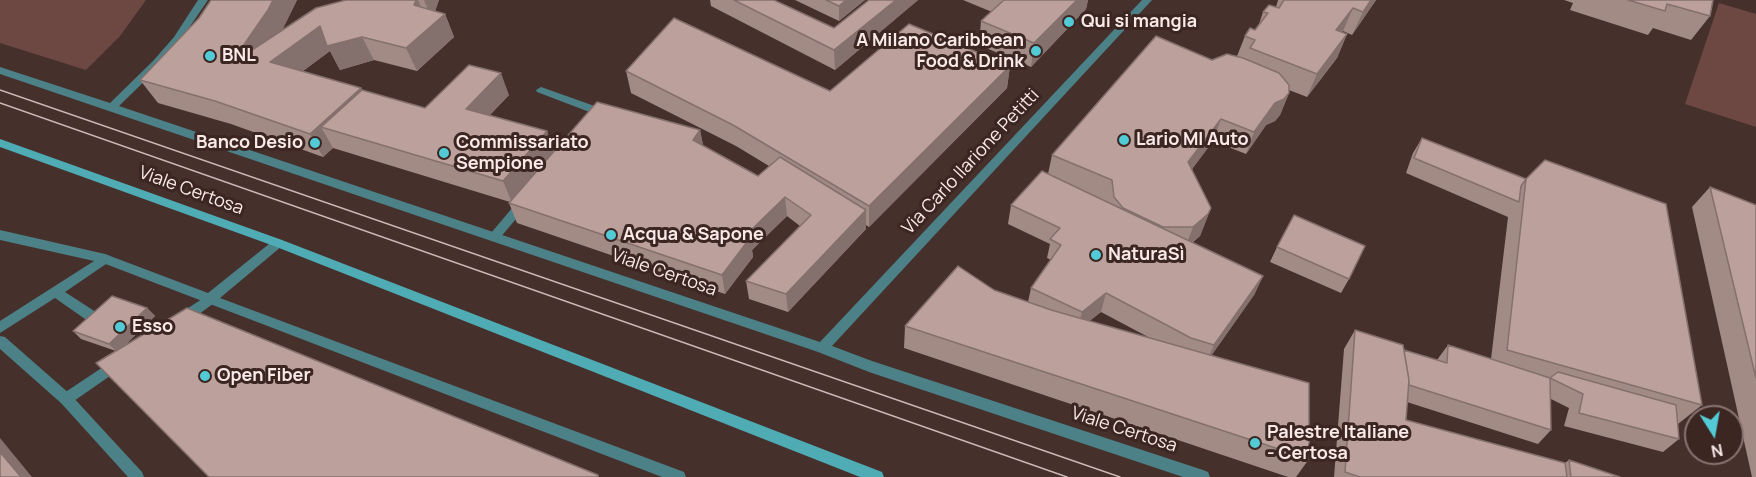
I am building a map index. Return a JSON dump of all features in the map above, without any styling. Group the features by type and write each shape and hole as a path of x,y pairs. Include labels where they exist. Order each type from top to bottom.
{"main road":[{"name":"Viale Certosa","path":"0,143 278,243 877,477"}],"street":[{"path":"112,107 157,63 177,39 203,0"},
{"name":"Via Carlo Ilarione Petitti","path":"822,348 1147,0"},
{"name":"Viale Certosa","path":"0,70 822,348 869,366 1203,477"},
{"path":"541,90 599,112 592,121"},
{"path":"495,237 531,193"},
{"path":"0,235 105,259 679,477"},
{"path":"167,330 210,299 278,243"},
{"path":"0,328 105,259"},
{"path":"55,292 100,322"},
{"path":"0,341 66,399 136,477"},
{"path":"66,399 132,354"}],"shaded area":[{"path":"0,0 146,0 120,36 86,70 0,43"},
{"path":"1719,3 1756,14 1756,127 1685,104"}],"building":[{"path":"211,0 273,0 243,46 252,50 316,8 346,0 416,0 414,5 445,14 406,48 362,37 327,46 320,26 270,62 361,88 310,134 215,101 140,80 199,18"},
{"path":"734,0 774,0 834,28 869,0 896,0 834,50"},
{"path":"826,0 846,0 839,6"},
{"path":"1004,0 1077,0 1034,43 981,21"},
{"path":"1284,0 1371,0 1363,12 1353,8 1336,30 1347,34 1317,74 1250,48 1255,40 1245,36 1250,28 1255,30 1268,13 1263,12 1269,5 1279,8"},
{"path":"1628,0 1713,0 1710,16 1667,4 1665,11"},
{"path":"674,18 830,91 909,24 1010,66 869,206 733,125 626,71"},
{"path":"1156,36 1212,60 1227,54 1243,58 1279,73 1289,85 1289,93 1284,99 1275,103 1254,132 1221,119 1188,162 1211,208 1208,214 1193,227 1163,227 1123,208 1114,197 1112,180 1052,155"},
{"path":"469,65 501,73 466,109 547,131 503,181 321,127 362,90 425,108"},
{"path":"597,102 700,130 693,140 758,176 780,157 866,210 786,294 746,281 811,215 785,197 746,235 750,238 722,275 509,203"},
{"path":"1422,138 1526,179 1521,186 1519,202 1414,158"},
{"path":"1545,160 1666,204 1702,405 1507,350 1526,179"},
{"path":"1042,171 1263,276 1214,345 1191,338 1106,293 1082,312 1031,288 1061,245 1050,239 1060,228 1011,205"},
{"path":"1710,187 1756,205 1756,378"},
{"path":"1294,215 1365,246 1349,279 1277,247"},
{"path":"958,266 994,290 1051,310 1309,383 1309,459 905,326"},
{"path":"112,296 147,308 109,344 73,331"},
{"path":"187,308 598,475 597,477 209,477 96,363"},
{"path":"1355,330 1403,345 1409,380 1406,420 1565,463 1567,477 1360,477 1345,472"},
{"path":"1448,345 1550,378 1551,430 1409,385 1404,350 1447,363"},
{"path":"1558,372 1676,405 1679,439 1579,413 1583,394 1550,378"},
{"path":"0,452 21,477 0,477"},
{"path":"1569,460 1620,477 1571,477"}],"tram line":[{"path":"0,90 1120,477"},
{"path":"0,103 1067,477"}],"place":[{"name":"Qui si mangia","path":"1069,22"},
{"name":"A Milano Caribbean Food & Drink","path":"1036,51"},
{"name":"BNL","path":"210,56"},
{"name":"Lario MI Auto","path":"1124,140"},
{"name":"Banco Desio","path":"315,143"},
{"name":"Commissariato Sempione","path":"444,153"},
{"name":"Acqua & Sapone","path":"611,235"},
{"name":"NaturaSì","path":"1096,255"},
{"name":"Esso","path":"120,327"},
{"name":"Open Fiber","path":"205,376"},
{"name":"Palestre Italiane - Certosa","path":"1255,443"}]}
